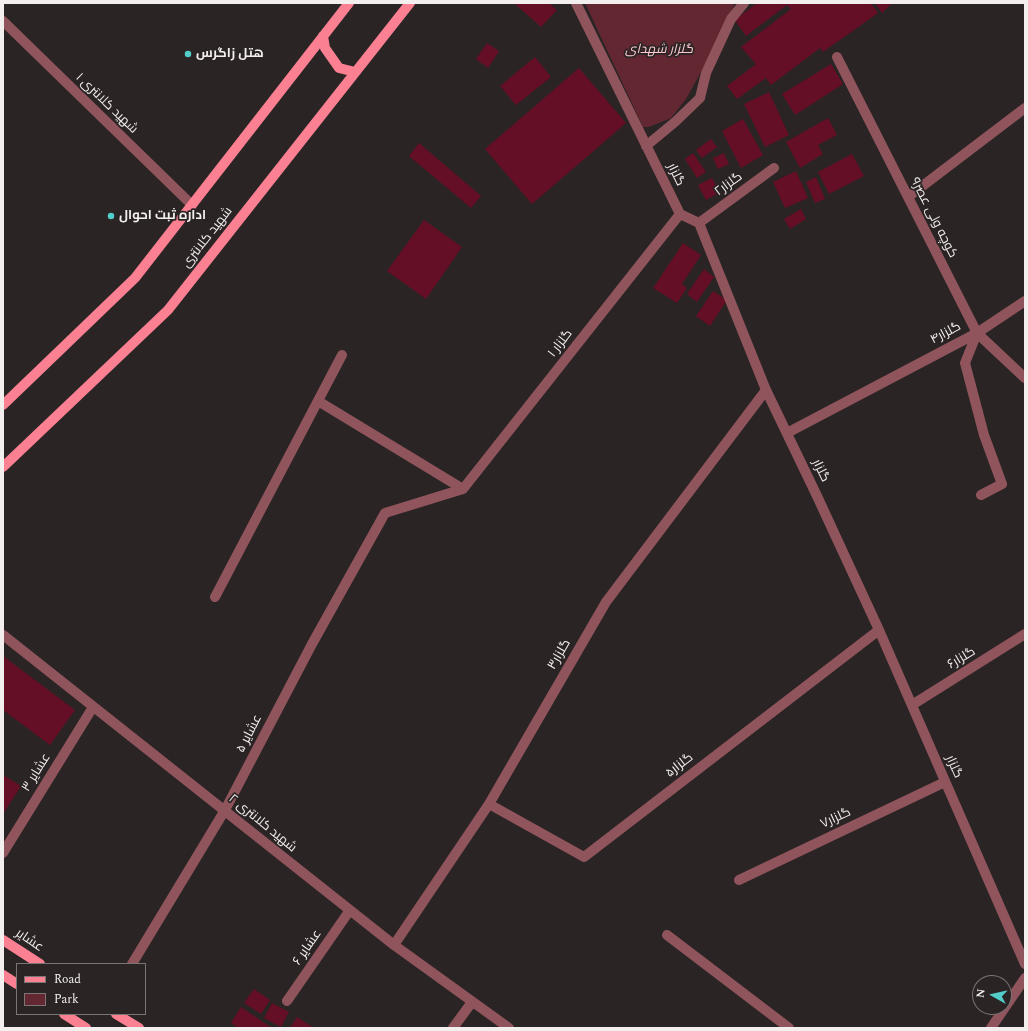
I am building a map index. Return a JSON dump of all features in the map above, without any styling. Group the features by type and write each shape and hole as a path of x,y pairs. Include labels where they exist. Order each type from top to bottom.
{"main road":[{"path":"3,405 135,278 349,3"},
{"name":"شهید کلانتری","path":"3,467 168,310 410,3"},
{"path":"323,36 325,48 339,68 355,72"},
{"name":"عشایر","path":"3,940 38,963"},
{"path":"3,976 16,983"},
{"path":"66,1015 86,1028"},
{"path":"118,1015 139,1028"}],"street":[{"name":"گلزار","path":"576,3 680,214"},
{"path":"646,146 675,122 700,98 706,73 731,19 744,3"},
{"name":"شهید کلانتری ۱","path":"3,21 192,205"},
{"name":"کوچه ولی عصر۹","path":"837,57 977,333 1025,378"},
{"path":"908,197 1025,108"},
{"name":"گلزار۲","path":"699,223 774,168"},
{"path":"680,214 699,223"},
{"name":"گلزار ۱","path":"463,489 680,214"},
{"name":"گلزار","path":"699,223 766,390 879,630 1025,964"},
{"path":"977,333 1025,301"},
{"name":"گلزار۴","path":"787,433 977,333"},
{"name":"گلزار۴","path":"977,333 964,363 984,435 1002,484 981,495"},
{"path":"215,597 342,355"},
{"name":"گلزار۳","path":"394,945 489,804 606,602 766,390"},
{"path":"318,401 463,489"},
{"name":"عشایر ۵","path":"133,963 225,810 312,644 385,513 463,489"},
{"name":"گلزار۵","path":"489,804 584,857 879,630"},
{"name":"گلزار۶","path":"912,705 1025,634"},
{"name":"شهید کلانتری ۲","path":"3,635 394,945 509,1028"},
{"name":"عشایر ۳","path":"3,853 93,707"},
{"name":"گلزار۷","path":"738,880 945,782"},
{"name":"عشایر ۶","path":"287,1001 350,910"},
{"path":"667,935 789,1028"},
{"path":"991,1028 1025,978"},
{"path":"453,1028 472,1002"}],"green space":[{"name":"گلزار شهدای","path":"585,3 735,3 712,52 686,99 671,118 649,127 643,127"}],"building":[{"path":"514,3 549,3 557,10 541,27"},
{"path":"757,3 871,3 878,13 823,52 820,48 771,85 766,78 737,99 727,86 756,64 741,47 791,9 787,5 746,36 735,20"},
{"path":"875,3 892,3 882,13"},
{"path":"487,43 499,51 488,68 476,59"},
{"path":"535,57 551,77 516,105 500,86"},
{"path":"831,64 843,84 795,115 782,94"},
{"path":"579,68 626,123 532,204 485,149"},
{"path":"769,92 789,135 765,147 744,104"},
{"path":"828,118 837,135 818,145 823,154 800,168 786,142"},
{"path":"743,119 763,155 741,168 722,131"},
{"path":"711,139 717,147 702,158 696,150"},
{"path":"419,143 481,196 471,208 409,156"},
{"path":"693,153 706,172 697,178 685,159"},
{"path":"724,153 729,164 718,169 713,158"},
{"path":"852,154 864,176 829,194 818,172"},
{"path":"796,171 808,198 785,208 773,182"},
{"path":"816,177 825,199 815,203 806,182"},
{"path":"712,178 720,192 706,200 698,185"},
{"path":"801,209 806,219 790,229 784,219"},
{"path":"424,220 462,247 426,299 387,271"},
{"path":"683,243 701,255 682,284 687,288 677,303 653,288"},
{"path":"704,269 714,277 697,302 687,294"},
{"path":"713,291 727,300 710,326 696,316"},
{"path":"3,656 75,710 50,745 3,710"},
{"path":"3,775 21,786 3,814"},
{"path":"254,989 270,1000 261,1014 244,1003"},
{"path":"272,1003 289,1012 281,1027 264,1018"},
{"path":"241,1007 272,1028 238,1028 231,1023"},
{"path":"297,1017 314,1028 290,1028"}],"place":[{"name":"هتل زاگرس","path":"188,54"},
{"name":"اداره ثبت احوال","path":"111,216"}]}
